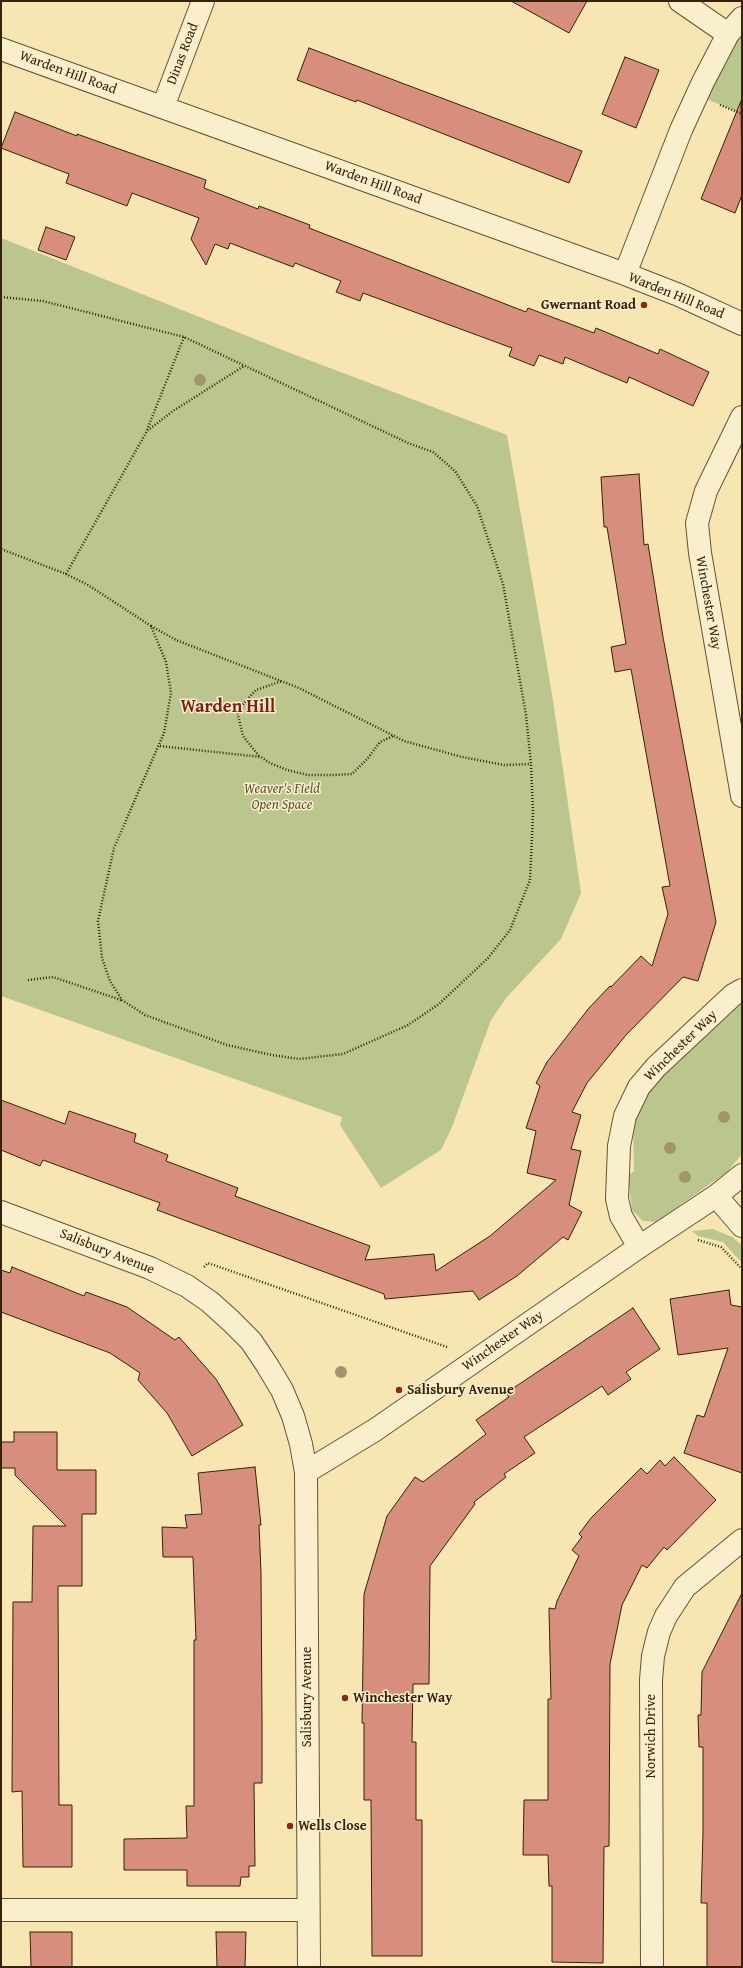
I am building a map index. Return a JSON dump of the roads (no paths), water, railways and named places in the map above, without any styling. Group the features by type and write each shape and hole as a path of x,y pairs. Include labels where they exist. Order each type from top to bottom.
{"street":[{"name":"Dinas Road","path":"163,107 203,1"},
{"path":"625,274 681,130 703,82 735,26 680,1"},
{"name":"Warden Hill Road","path":"1,49 625,274 679,295 742,324"},
{"name":"Winchester Way","path":"742,417 706,490 697,524 700,553 742,796"},
{"name":"Winchester Way","path":"639,1247 621,1216 617,1199 619,1146 625,1116 639,1087 656,1067 734,995 742,990"},
{"name":"Winchester Way","path":"306,1472 375,1430 639,1247 716,1196 742,1175"},
{"path":"716,1196 742,1226"},
{"name":"Salisbury Avenue","path":"1,1212 150,1268 187,1286 210,1302 251,1341 267,1364 282,1390 293,1416 301,1444 306,1472 309,1967"},
{"name":"Norwich Drive","path":"652,1967 651,1680 653,1656 659,1632 666,1616 682,1592 742,1540"},
{"path":"1,1910 308,1910"}],"place":[{"name":"Gwernant Road","path":"644,305"},
{"name":"Salisbury Avenue","path":"399,1390"},
{"name":"Winchester Way","path":"345,1698"},
{"name":"Wells Close","path":"290,1826"}],"district":[{"name":"Warden Hill","path":"228,707"}],"park label":[{"name":"Weaver's Field Open Space","path":"282,798"}]}
